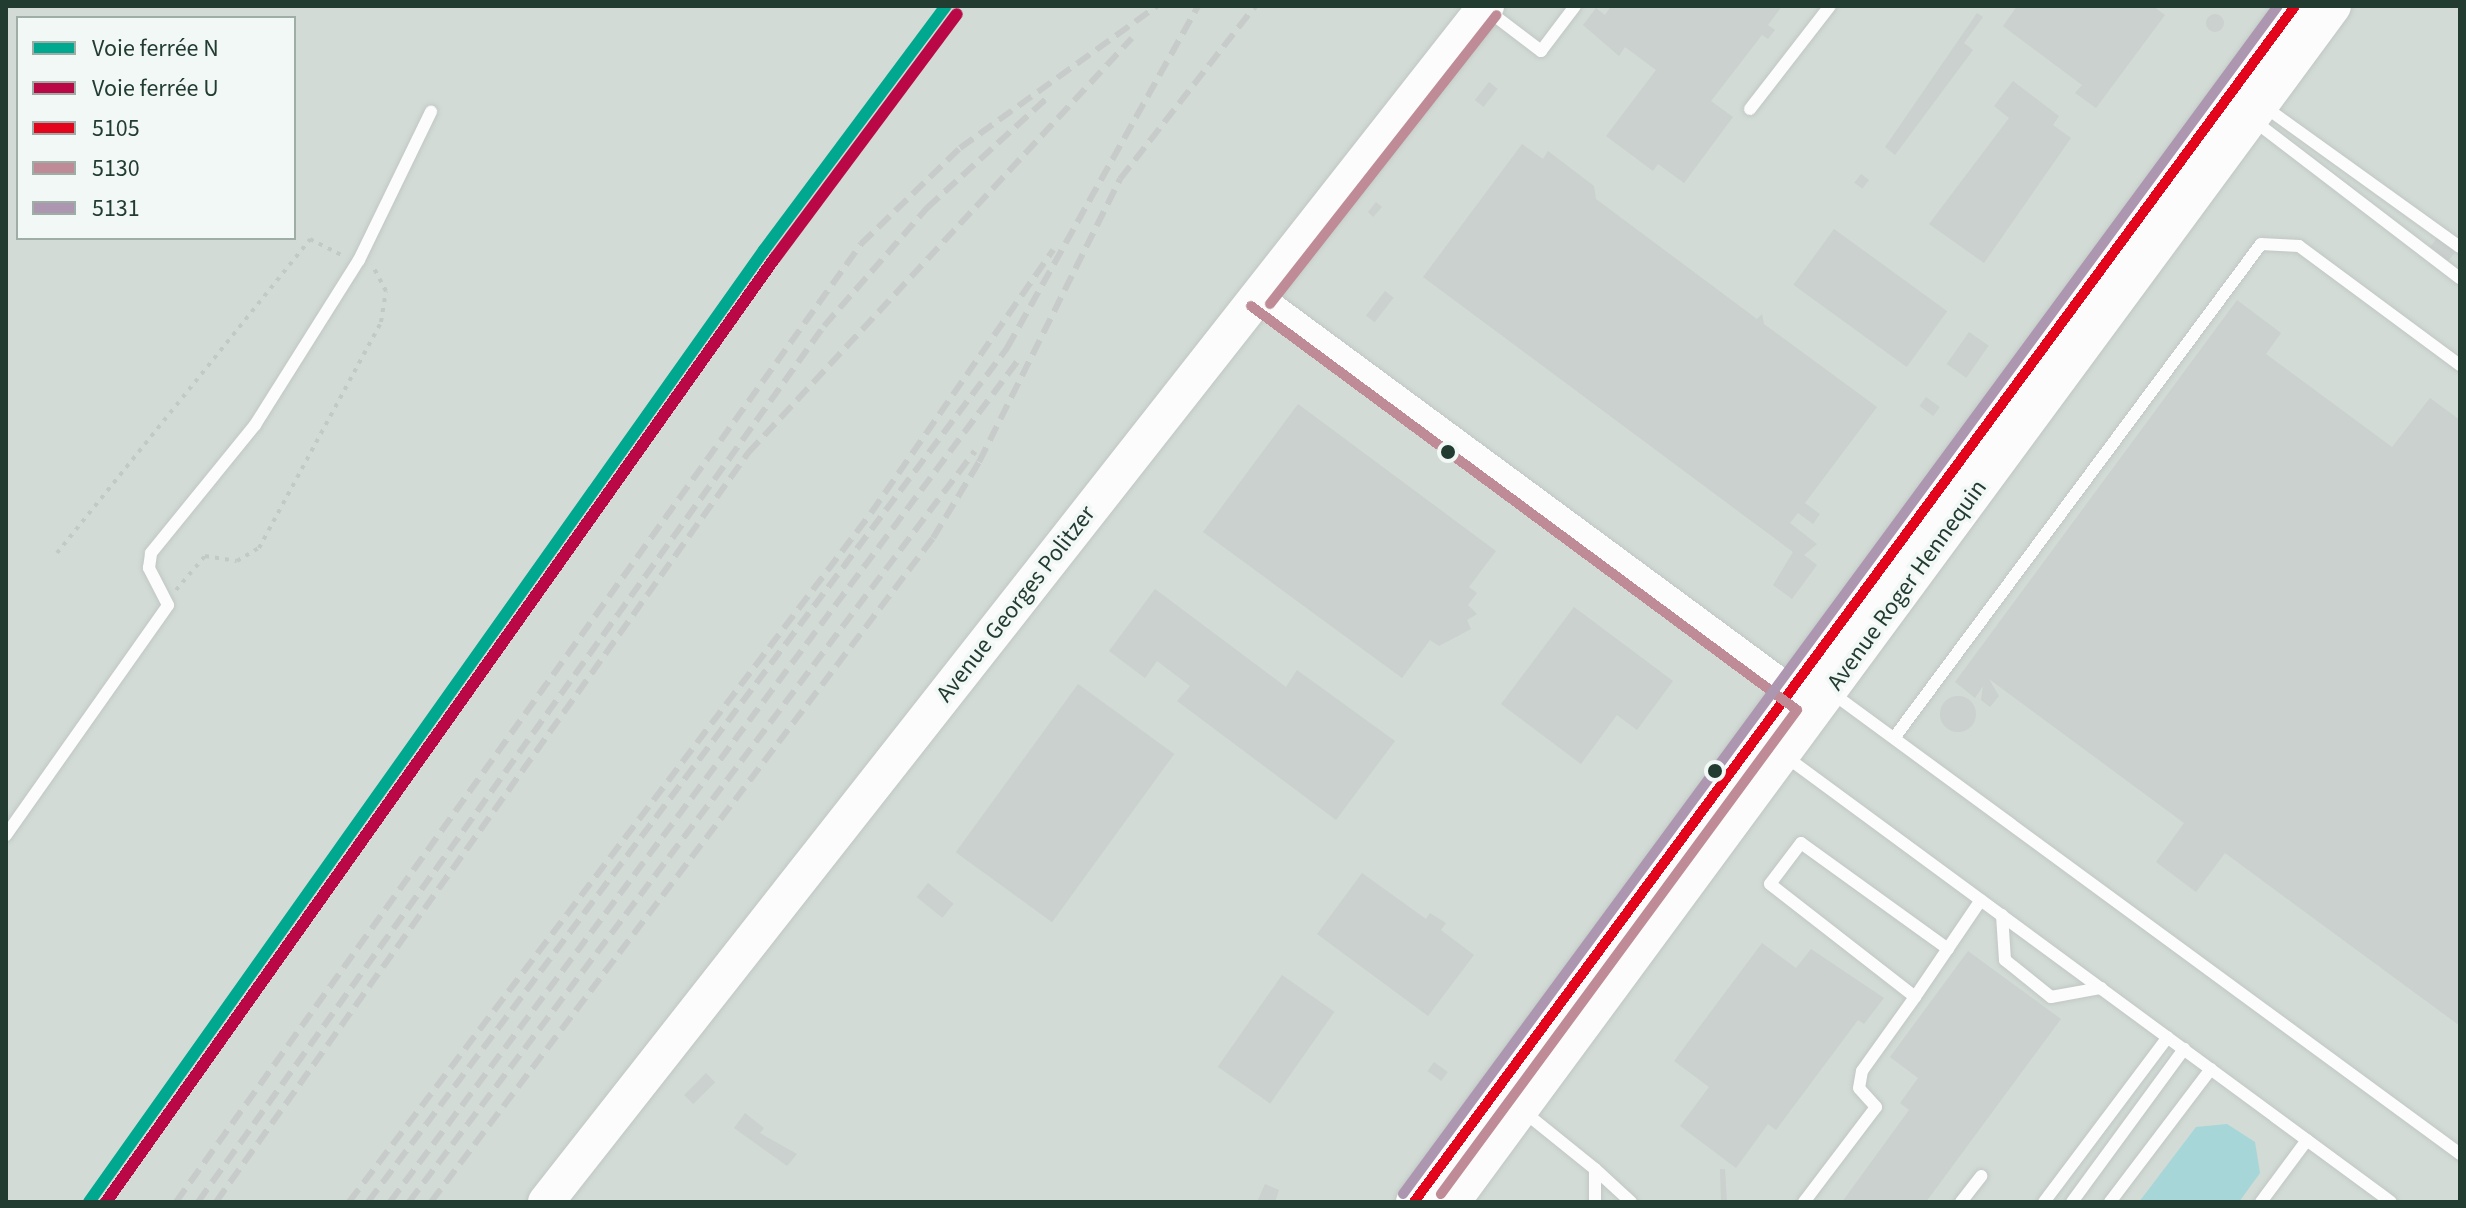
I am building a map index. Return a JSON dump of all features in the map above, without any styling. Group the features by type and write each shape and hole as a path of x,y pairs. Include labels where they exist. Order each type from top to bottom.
{"street":[{"name":"Avenue Roger Hennequin","path":"1452,1202 1783,754 1813,695 2295,6"},
{"name":"Avenue Roger Hennequin","path":"1414,1202 1813,695 2333,6"},
{"name":"Avenue Georges Politzer","path":"546,1202 1486,7"},
{"path":"1259,295 1813,695"}],"lane":[{"path":"1486,7 1541,51 1575,6"},
{"path":"1750,109 1830,6"},
{"path":"2255,111 2460,247"},
{"path":"2255,111 2460,278"},
{"path":"6,835 168,605 149,568 151,553 255,425 359,260 431,112"},
{"path":"1894,738 2261,244 2299,246 2459,362"},
{"path":"1813,695 1894,738 2460,1154"},
{"path":"1783,754 2391,1202"},
{"path":"1915,997 1770,884 1801,843 1948,949"},
{"path":"1804,1202 1876,1107 1859,1088 1862,1071 1981,900"},
{"path":"2002,915 2005,960 2051,997 2101,988"},
{"path":"2044,1202 2168,1037"},
{"path":"2072,1202 2184,1049"},
{"path":"2110,1202 2211,1069"},
{"path":"1521,1109 1631,1202"},
{"path":"2261,1202 2307,1140"},
{"path":"1595,1169 1595,1202"},
{"path":"1961,1202 1981,1176"}],"shaded area":[{"path":"6,6 2460,6 2460,1202 6,1202"}],"water":[{"path":"2227,1124 2255,1142 2260,1173 2239,1202 2139,1202 2196,1127"}],"building":[{"path":"1611,6 1782,6 1768,25 1775,30 1768,39 1762,35 1711,101 1733,117 1684,183 1658,164 1653,171 1606,136 1656,70 1625,47 1619,56 1583,25 1596,8 1605,15"},
{"path":"2017,6 2153,6 2165,15 2096,108 2075,93 2082,85 2003,26"},
{"path":"1977,13 1983,17 1964,43 1973,50 1895,155 1885,147"},
{"path":"2215,14 2224,23 2215,32 2206,23"},
{"path":"2013,81 2059,116 2053,125 2071,138 1984,263 1929,224 2009,118 1994,106"},
{"path":"1489,82 1498,89 1484,107 1475,100"},
{"path":"1522,144 1543,159 1548,151 1594,186 1596,199 1757,319 1762,314 1764,324 1877,407 1805,503 1820,514 1813,524 1798,513 1790,523 1817,544 1804,555 1817,565 1792,599 1773,585 1793,552 1423,277"},
{"path":"1861,174 1869,180 1862,189 1854,183"},
{"path":"1376,202 1382,207 1373,217 1368,212"},
{"path":"1834,229 1947,311 1907,367 1793,285"},
{"path":"2437,238 2455,252 2448,261 2430,247"},
{"path":"1385,291 1394,298 1375,322 1366,315"},
{"path":"2237,300 2281,333 2266,354 2392,447 2430,398 2460,420 2460,1026 2225,853 2196,892 2156,862 2184,823 1989,679 1999,696 1990,707 1981,700 1983,686 1975,698 1955,682"},
{"path":"1969,332 1989,346 1966,378 1947,364"},
{"path":"1926,397 1940,407 1933,416 1920,406"},
{"path":"1298,404 1496,551 1469,587 1477,593 1468,605 1477,614 1467,620 1471,629 1439,646 1430,640 1402,678 1203,532"},
{"path":"1155,589 1286,687 1297,670 1395,741 1336,820 1177,701 1190,686 1157,661 1145,678 1109,651"},
{"path":"1574,607 1673,681 1637,730 1617,715 1581,764 1501,704"},
{"path":"1078,684 1174,754 1052,922 956,852"},
{"path":"1958,696 1971,701 1976,714 1971,727 1958,732 1945,727 1940,714 1945,701"},
{"path":"1362,873 1426,919 1430,913 1446,923 1441,930 1474,955 1428,1016 1317,934"},
{"path":"928,883 954,904 942,918 917,897"},
{"path":"1762,943 1796,968 1811,949 1884,998 1864,1024 1858,1020 1776,1130 1768,1124 1736,1168 1680,1126 1709,1087 1674,1061"},
{"path":"1968,951 2061,1019 1926,1202 1842,1202 1909,1110 1900,1103 1918,1078 1890,1057"},
{"path":"1282,975 1334,1012 1270,1103 1218,1067"},
{"path":"1434,1062 1448,1072 1441,1081 1428,1071"},
{"path":"706,1073 715,1082 693,1104 684,1095"},
{"path":"745,1113 764,1128 760,1133 797,1154 787,1166 734,1128"},
{"path":"1720,1169 1725,1169 1727,1202 1721,1202"},
{"path":"1265,1184 1279,1190 1275,1202 1257,1202"}],"railway":[{"path":"176,1202 861,244 960,148 1157,6"},
{"path":"368,1202 1007,348 1198,6"},
{"path":"431,1202 933,538 979,462 1120,179 1255,6"},
{"path":"216,1202 748,453 1132,38"},
{"path":"198,1202 824,326 927,208 1048,97"},
{"path":"349,1202 871,513 1053,250"},
{"path":"390,1202 1019,359"},
{"path":"409,1202 975,451"}],"rail line":[{"name":"N","path":"89,1202 764,250 946,6"},
{"name":"U","path":"106,1202 775,258 957,14"}],"transit line":[{"name":"5131","path":"1403,1194 2278,6"},
{"name":"5105","path":"1414,1202 2295,6"},
{"name":"5130","path":"1270,304 1497,15"},
{"name":"5130","path":"1251,306 1797,710 1441,1194"}]}
